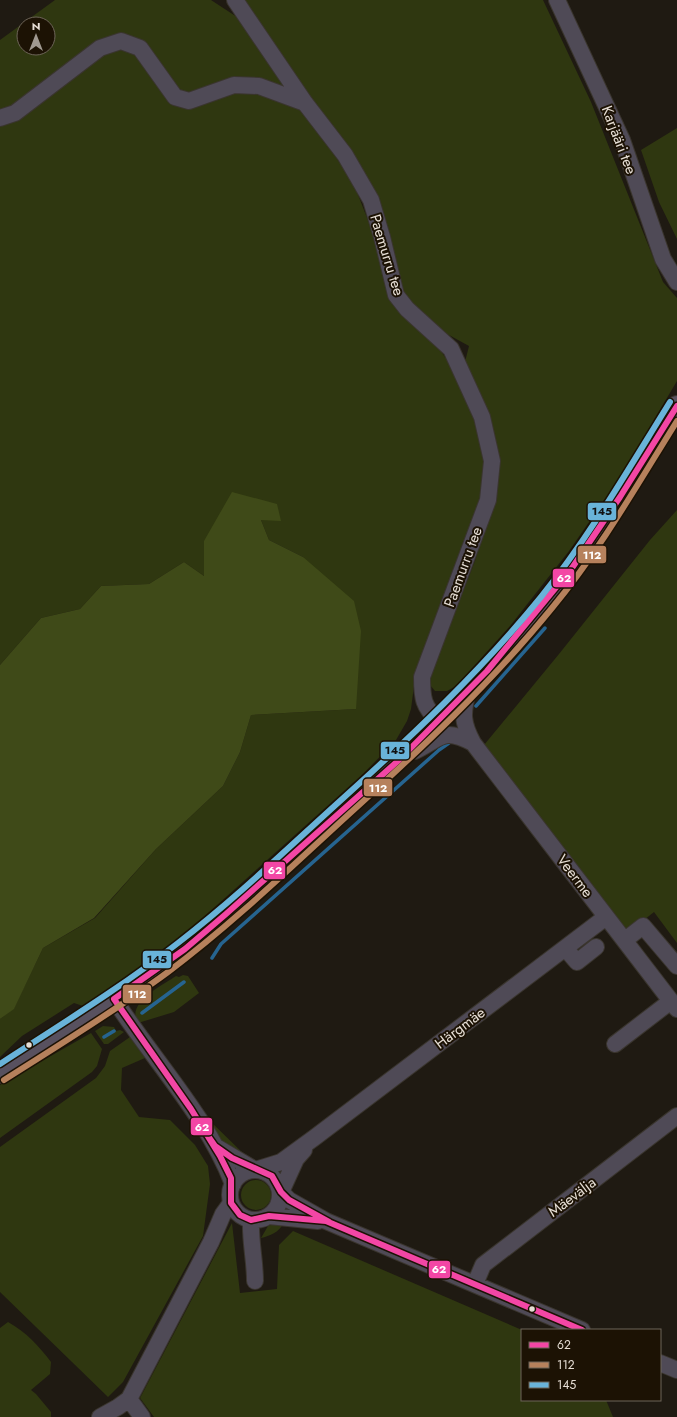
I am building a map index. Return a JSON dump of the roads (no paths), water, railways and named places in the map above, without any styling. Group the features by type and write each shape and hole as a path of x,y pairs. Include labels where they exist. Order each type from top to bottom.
{"main road":[{"path":"0,1072 114,999 185,949 399,760 439,721 486,671 572,568 620,497 677,406"}],"street":[{"name":"Paemurru tee","path":"235,0 305,103 345,155 370,200 382,237 396,295 407,309 451,349 482,417 492,461 488,500 422,677 422,695 428,711 439,721"},
{"name":"Karjääri tee","path":"557,0 622,140 663,259 677,282"},
{"path":"0,118 15,112 100,48 121,41 140,48 175,97 189,101 234,85 259,86 305,103"},
{"name":"Veerme","path":"468,690 463,716 467,732 473,743 674,1005"},
{"path":"399,760 442,735 460,736 473,743"},
{"name":"Härgmäe","path":"255,1170 281,1162 606,917"},
{"path":"625,940 643,926 677,966"},
{"path":"566,948 577,962 596,948"},
{"path":"114,999 133,1030 177,1089 215,1146 232,1184"},
{"path":"615,1044 674,1005"},
{"name":"Mäevälja","path":"475,1284 483,1265 677,1116"},
{"name":"Härgmäe","path":"281,1192 296,1159 314,1138"},
{"path":"215,1146 232,1158 255,1170 272,1176 278,1184 281,1192 289,1200 326,1221 580,1329"},
{"path":"255,1170 242,1174 232,1184 230,1193 231,1203 235,1211 242,1217 251,1220 261,1220 269,1216 278,1206 281,1192"},
{"path":"100,1417 129,1399 211,1242 223,1214 231,1203"},
{"path":"269,1216 326,1221"},
{"path":"251,1220 250,1236 255,1264 255,1281"},
{"path":"661,1363 677,1370"},
{"path":"129,1399 142,1417"}],"waterway":[{"path":"476,706 545,628"},
{"path":"212,958 221,944 439,750 449,743"},
{"path":"142,1013 184,982"},
{"path":"104,1037 114,1031"}]}
